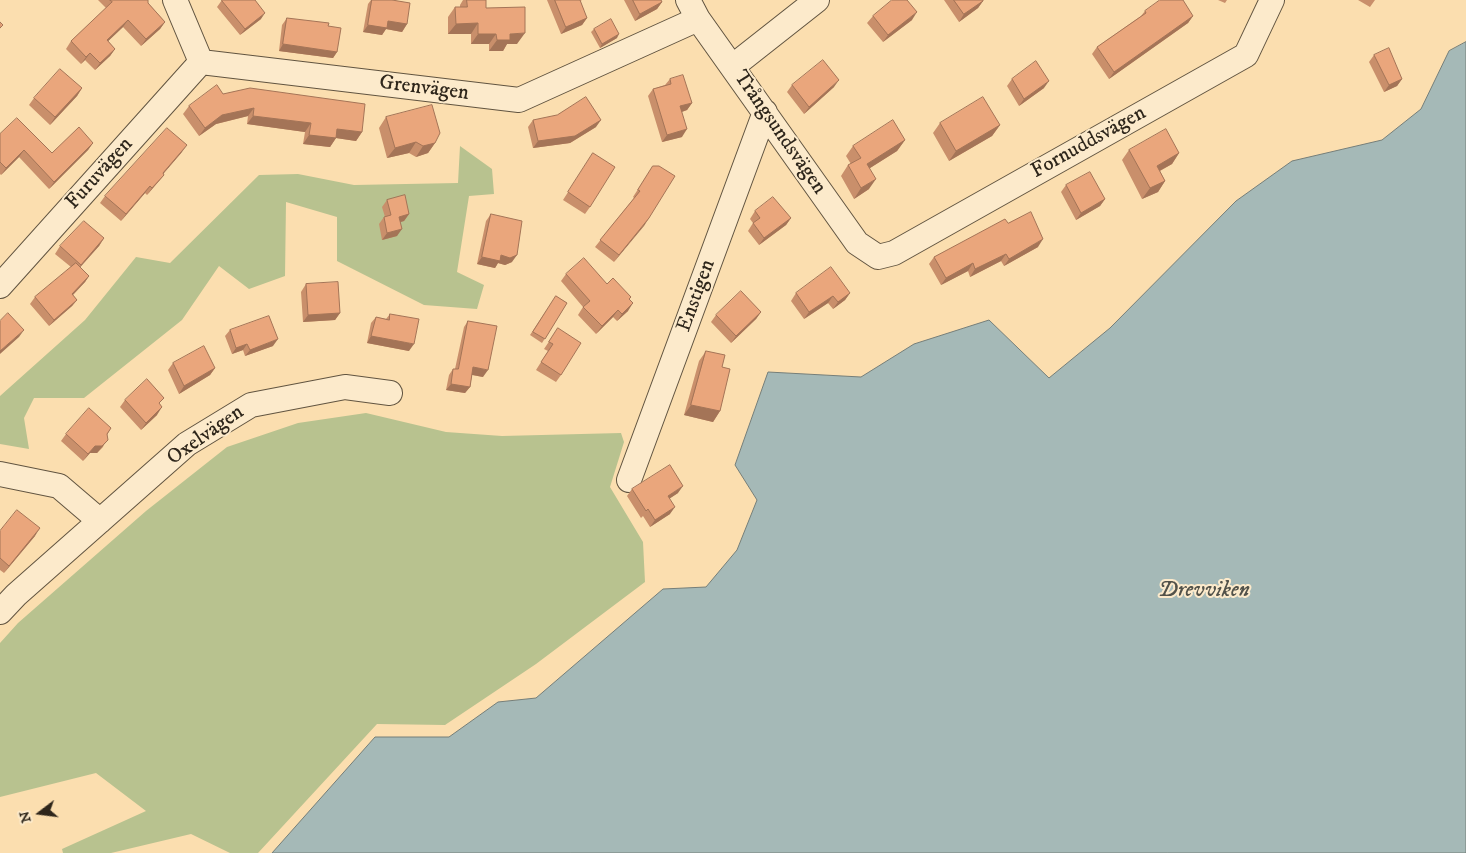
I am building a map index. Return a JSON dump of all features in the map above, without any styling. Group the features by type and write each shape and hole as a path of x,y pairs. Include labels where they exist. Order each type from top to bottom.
{"street":[{"path":"175,0 201,62"},
{"path":"732,67 817,0"},
{"name":"Fornuddsvägen","path":"878,257 894,253 1246,55 1272,0"},
{"name":"Grenvägen","path":"201,62 519,100 693,10"},
{"name":"Trångsundsvägen","path":"693,10 857,243 878,257"},
{"name":"Furuvägen","path":"0,286 201,62"},
{"name":"Enstigen","path":"629,480 765,112"},
{"name":"Oxelvägen","path":"0,612 16,595 187,444 251,405 344,387 390,393"},
{"path":"0,474 59,486 100,521"}],"green space":[{"path":"460,146 492,169 494,194 469,196 457,272 484,285 477,309 424,305 337,261 337,217 286,202 285,276 249,289 219,266 182,320 84,398 34,398 24,418 29,449 0,444 0,396 85,320 136,257 170,263 259,175 298,174 354,185 458,183"},
{"path":"366,413 446,432 502,436 621,433 624,442 610,487 643,542 645,582 536,664 445,725 377,724 258,853 230,853 191,834 111,853 63,853 62,849 146,811 96,773 0,797 0,643 18,623 146,511 227,447 298,423"}],"water":[{"name":"Drevviken","path":"1466,42 1466,853 272,853 375,737 449,737 498,702 536,698 663,589 706,587 737,550 757,500 735,465 768,372 861,377 914,344 989,320 1049,378 1110,328 1236,201 1292,161 1382,140 1421,109 1449,51"}],"building":[{"path":"110,0 148,0 148,3 165,22 146,39 128,20 107,40 115,49 100,63 90,53 86,57 71,41 112,2"},
{"path":"222,0 255,0 265,13 245,29"},
{"path":"372,0 392,0 410,3 407,24 388,21 387,28 368,25"},
{"path":"467,0 486,0 486,8 525,7 525,33 510,34 510,40 497,40 496,34 478,34 478,23 456,24 455,7 467,7"},
{"path":"555,0 580,0 587,18 566,27"},
{"path":"633,0 661,0 662,2 640,14"},
{"path":"892,0 907,0 917,12 888,35 873,16"},
{"path":"954,0 983,0 983,1 964,14"},
{"path":"1160,0 1183,0 1193,16 1114,72 1097,47 1146,13 1145,11"},
{"path":"287,18 329,23 328,26 341,28 337,52 283,44"},
{"path":"611,19 619,34 602,44 594,29"},
{"path":"1389,48 1402,79 1389,85 1374,55"},
{"path":"823,60 839,80 809,107 792,85"},
{"path":"1036,61 1049,81 1024,99 1012,79"},
{"path":"60,69 82,88 55,117 34,98"},
{"path":"683,75 692,103 680,106 687,129 667,135 653,89 671,84 670,79"},
{"path":"217,85 223,94 250,88 365,104 362,132 337,129 336,138 309,135 311,123 253,116 254,108 222,115 205,128 189,106"},
{"path":"586,97 601,120 575,136 538,141 533,120 557,115"},
{"path":"983,97 1000,125 956,151 940,123"},
{"path":"432,105 440,133 435,143 423,146 416,142 395,148 386,117"},
{"path":"17,118 52,153 79,127 93,143 54,182 24,150 6,168 0,162 0,134"},
{"path":"893,120 905,140 867,164 876,179 861,188 848,165 861,158 853,146"},
{"path":"167,128 187,145 163,173 164,175 152,188 150,186 126,214 105,196"},
{"path":"1166,129 1179,153 1157,166 1165,181 1150,188 1129,150"},
{"path":"593,153 615,167 590,207 568,192"},
{"path":"653,166 659,166 675,176 649,218 619,255 600,240 640,191 638,190"},
{"path":"1090,172 1105,199 1081,213 1066,185"},
{"path":"405,195 409,214 399,217 402,229 387,233 384,217 391,215 387,200"},
{"path":"773,197 791,218 764,238 753,223 760,218 755,211"},
{"path":"1031,212 1043,239 1009,259 1006,254 975,269 973,263 946,278 934,257 1005,219 1008,223"},
{"path":"491,214 522,221 517,255 510,258 501,255 500,261 482,257"},
{"path":"84,221 104,238 81,265 60,246"},
{"path":"584,258 607,284 613,278 631,297 629,299 633,303 622,314 618,310 602,326 583,307 590,301 566,274"},
{"path":"76,263 89,276 72,294 77,300 54,320 35,297"},
{"path":"831,267 850,293 838,302 833,296 809,312 796,293"},
{"path":"338,282 340,313 308,315 306,284"},
{"path":"741,291 761,312 736,336 716,315"},
{"path":"556,296 567,303 545,339 533,332"},
{"path":"8,313 24,330 0,351 0,321"},
{"path":"390,314 419,319 414,344 371,336 376,317 389,320"},
{"path":"269,316 278,339 250,350 247,344 236,348 230,330"},
{"path":"468,321 497,326 488,370 473,367 470,387 451,384 453,369 458,369"},
{"path":"558,328 581,343 561,375 541,362 553,344 549,342"},
{"path":"204,346 215,368 184,386 173,363"},
{"path":"706,351 725,355 722,367 730,369 720,411 691,405"},
{"path":"147,379 164,398 159,403 162,407 146,423 125,400"},
{"path":"89,408 111,428 107,434 108,440 102,446 95,446 88,454 66,434"},
{"path":"670,465 683,486 668,496 675,507 655,520 648,509 646,511 632,489"},
{"path":"17,510 40,528 9,566 0,558 0,531"}]}
